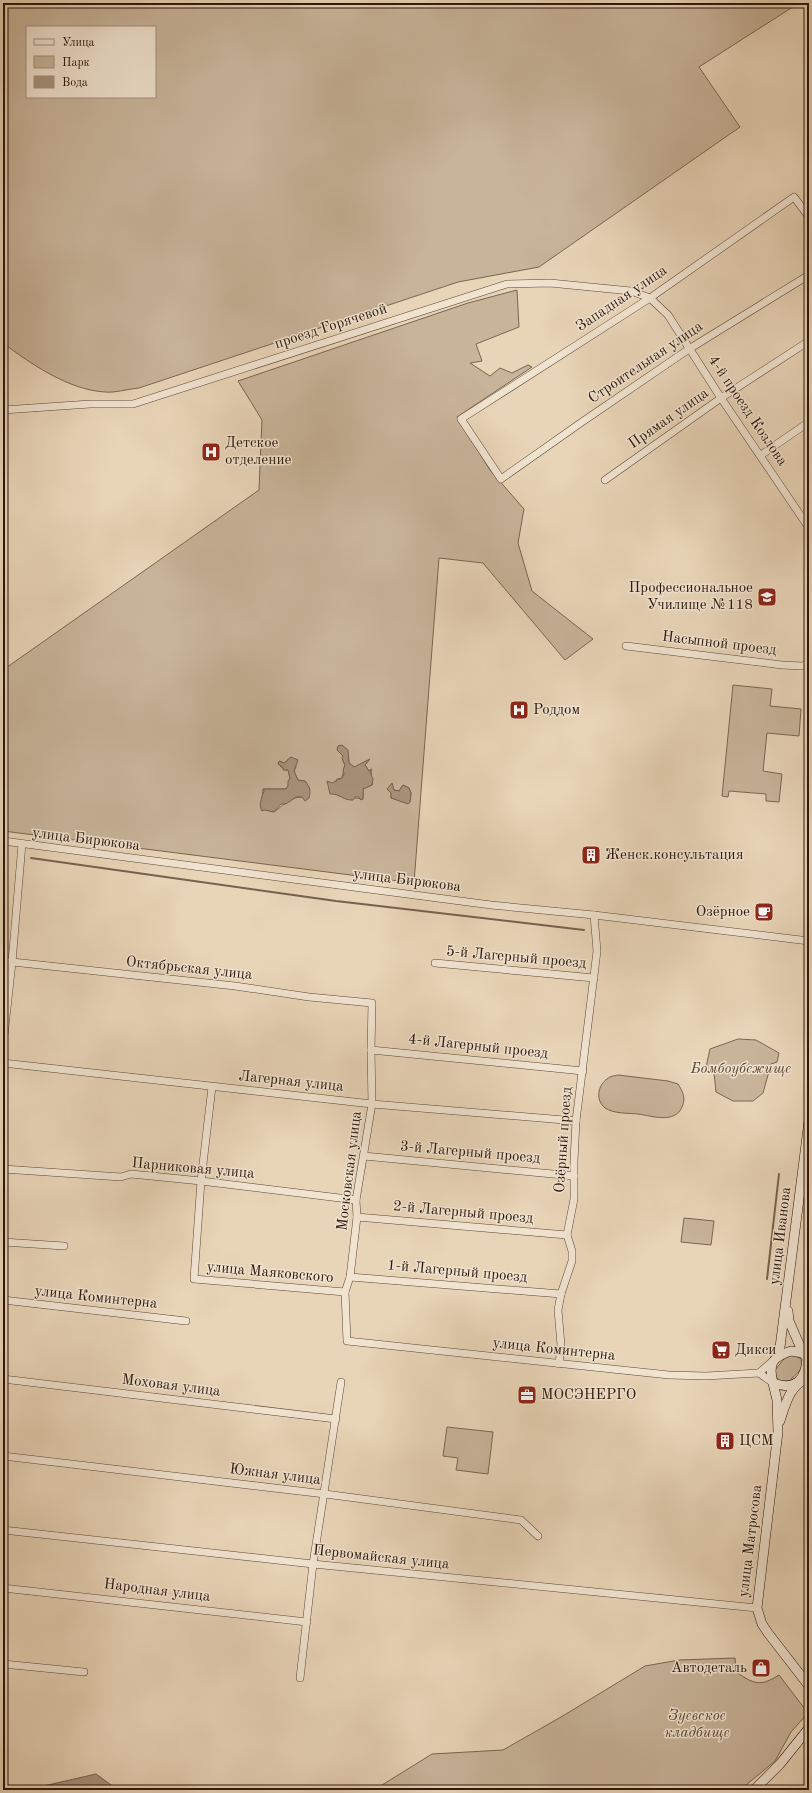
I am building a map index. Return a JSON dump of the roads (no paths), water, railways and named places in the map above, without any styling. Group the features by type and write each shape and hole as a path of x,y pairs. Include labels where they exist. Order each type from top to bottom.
{"street":[{"name":"Западная улица","path":"501,479 461,419 650,298 794,197 809,217"},
{"name":"Строительная улица","path":"501,479 690,349 809,275"},
{"name":"проезд Горячевой","path":"3,410 90,404 133,404 507,284 558,284 631,291 650,298 663,308"},
{"name":"4-й проезд Козлова","path":"663,308 721,398 809,528"},
{"name":"Прямая улица","path":"604,480 721,398 809,341"},
{"path":"761,455 809,422"},
{"name":"Насыпной проезд","path":"626,646 782,665 802,666 809,664"},
{"name":"улица Бирюкова","path":"3,841 491,905 594,915 809,941"},
{"path":"3,1045 22,844"},
{"name":"Озёрный проезд","path":"559,1364 561,1345 558,1310 561,1294 572,1261 572,1251 568,1235 574,1199 576,1121 597,950 594,915"},
{"name":"Октябрьская улица","path":"3,961 235,986 308,998 372,1003"},
{"name":"5-й Лагерный проезд","path":"435,963 594,978"},
{"name":"Московская улица","path":"347,1341 345,1292 350,1276 357,1217 356,1200 372,1104 372,1003"},
{"name":"4-й Лагерный проезд","path":"371,1050 583,1071"},
{"name":"Лагерная улица","path":"3,1062 212,1087 372,1104 576,1121"},
{"name":"улица Маяковского","path":"212,1087 201,1181 194,1279 345,1292"},
{"name":"улица Иванова","path":"777,1357 787,1296 809,1120"},
{"name":"3-й Лагерный проезд","path":"364,1156 574,1176"},
{"name":"Парниковая улица","path":"3,1169 120,1177 131,1174 356,1200"},
{"name":"2-й Лагерный проезд","path":"357,1217 568,1235"},
{"path":"3,1242 64,1246"},
{"name":"1-й Лагерный проезд","path":"350,1276 561,1294"},
{"path":"778,1428 787,1400 806,1366 806,1356 789,1321 787,1296"},
{"name":"улица Коминтерна","path":"3,1300 186,1321"},
{"name":"улица Коминтерна","path":"347,1341 669,1375 706,1376 759,1373"},
{"path":"806,1356 791,1351 777,1357 759,1373 773,1383 783,1387 792,1386 809,1377"},
{"path":"773,1383 770,1372 777,1357"},
{"name":"Моховая улица","path":"3,1379 336,1418"},
{"path":"300,1678 313,1564 325,1494 341,1382"},
{"name":"улица Матросова","path":"773,1383 777,1400 778,1428 757,1608 762,1624 809,1686"},
{"name":"Южная улица","path":"3,1456 325,1494 521,1520 538,1536"},
{"name":"Первомайская улица","path":"3,1530 313,1564 757,1608"},
{"name":"Народная улица","path":"3,1588 307,1622"},
{"path":"3,1664 84,1672"},
{"path":"754,1790 780,1764 809,1728"}],"water":[{"path":"342,745 348,750 349,763 354,767 370,759 365,765 369,771 372,769 370,772 373,779 372,785 363,789 363,799 361,800 359,797 355,797 353,800 350,800 330,794 327,781 332,783 342,778 344,774 343,770 345,765 342,758 343,756 337,750 338,746"},
{"path":"291,757 298,760 294,771 298,780 305,781 308,785 310,789 309,798 305,801 302,797 296,797 286,804 281,804 274,812 262,811 260,804 264,791 263,789 286,789 288,786 288,781 290,778 288,770 283,770 283,767 278,764 279,761 284,763"},
{"path":"392,783 394,790 399,791 403,785 409,788 411,793 410,802 408,804 391,798 391,793 387,789"},
{"path":"96,1774 118,1790 26,1790"}],"waterway":[{"path":"31,858 336,901 584,930"},
{"path":"767,1279 779,1174"}],"place":[{"name":"Детское отделение","path":"211,452"},
{"name":"Профессиональное Училище №118","path":"767,597"},
{"name":"Роддом","path":"519,710"},
{"name":"Женск.консультация","path":"591,855"},
{"name":"Озёрное","path":"764,912"},
{"name":"Дикси","path":"721,1350"},
{"name":"МОСЭНЕРГО","path":"527,1395"},
{"name":"ЦСМ","path":"725,1441"},
{"name":"Автодеталь","path":"761,1668"}],"park label":[{"name":"Бомбоубежище","path":"741,1069"},
{"name":"Зуевское кладбище","path":"697,1724"}]}
